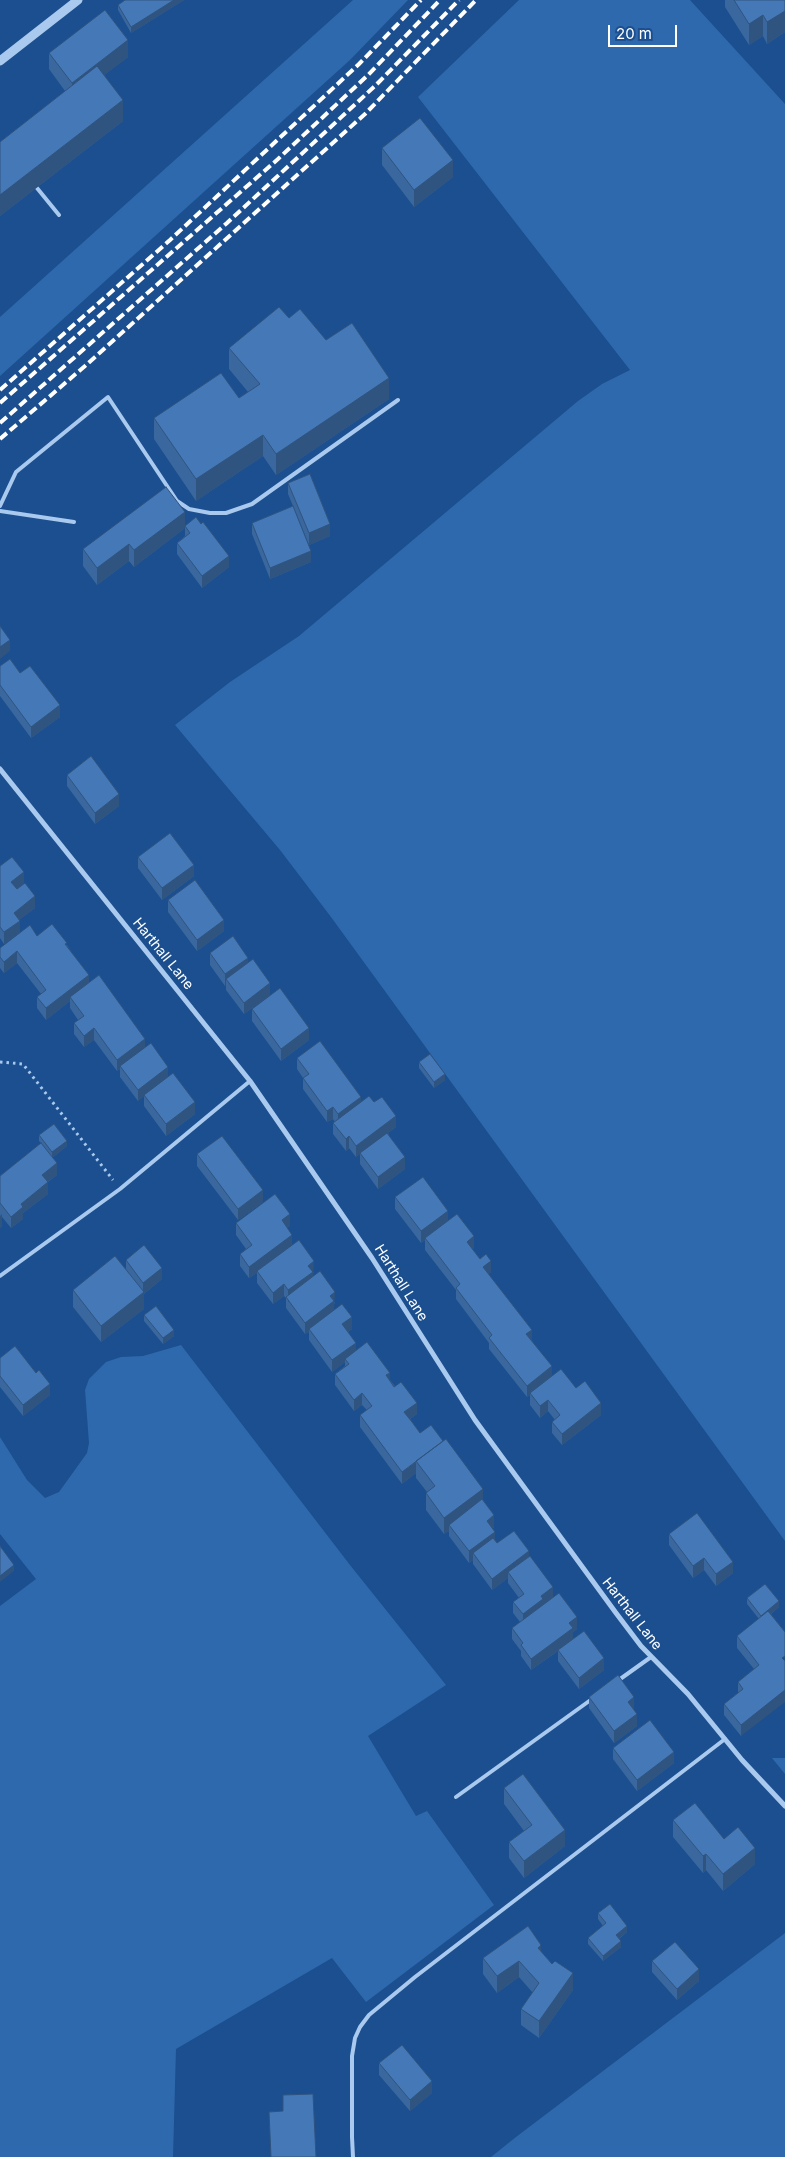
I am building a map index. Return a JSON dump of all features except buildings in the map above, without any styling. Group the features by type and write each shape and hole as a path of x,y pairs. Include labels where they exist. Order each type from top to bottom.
{"street":[{"path":"0,60 78,0"},
{"name":"Harthall Lane","path":"0,769 250,1081 372,1258 476,1420 616,1613 651,1657 688,1694 785,1806"}],"lane":[{"path":"37,188 59,215"},
{"path":"0,506 16,472 108,396 176,501 189,509 210,513 226,513 252,504 398,400"},
{"path":"0,511 74,522"},
{"path":"0,1276 120,1189 250,1081"},
{"path":"609,1687 651,1657"},
{"path":"456,1798 595,1697"},
{"path":"353,2157 352,2056 355,2038 369,2015 415,1976 725,1739"}],"path":[{"path":"0,1062 22,1064 120,1189"}],"shaded area":[{"path":"353,0 408,0 350,60 0,376 0,317"},
{"path":"519,0 690,0 785,104 785,1541 331,917 280,850 175,725 230,682 299,636 578,401 602,384 630,370 418,97"},
{"path":"181,1345 350,1565 446,1685 368,1736 416,1816 427,1811 494,1905 366,2002 332,1958 176,2049 173,2157 0,2157 0,1606 36,1579 0,1534 0,1437 27,1480 45,1498 59,1492 87,1453 89,1443 85,1390 89,1379 106,1362 121,1357 143,1356"},
{"path":"772,1758 785,1758 785,1774"},
{"path":"785,1933 785,2157 491,2157 516,2137"}],"railway":[{"path":"0,390 170,240 359,64 421,0"},
{"path":"0,403 278,159 368,75 440,0"},
{"path":"0,423 227,223 376,85 459,0"},
{"path":"0,439 85,366 365,114 476,0"}]}
